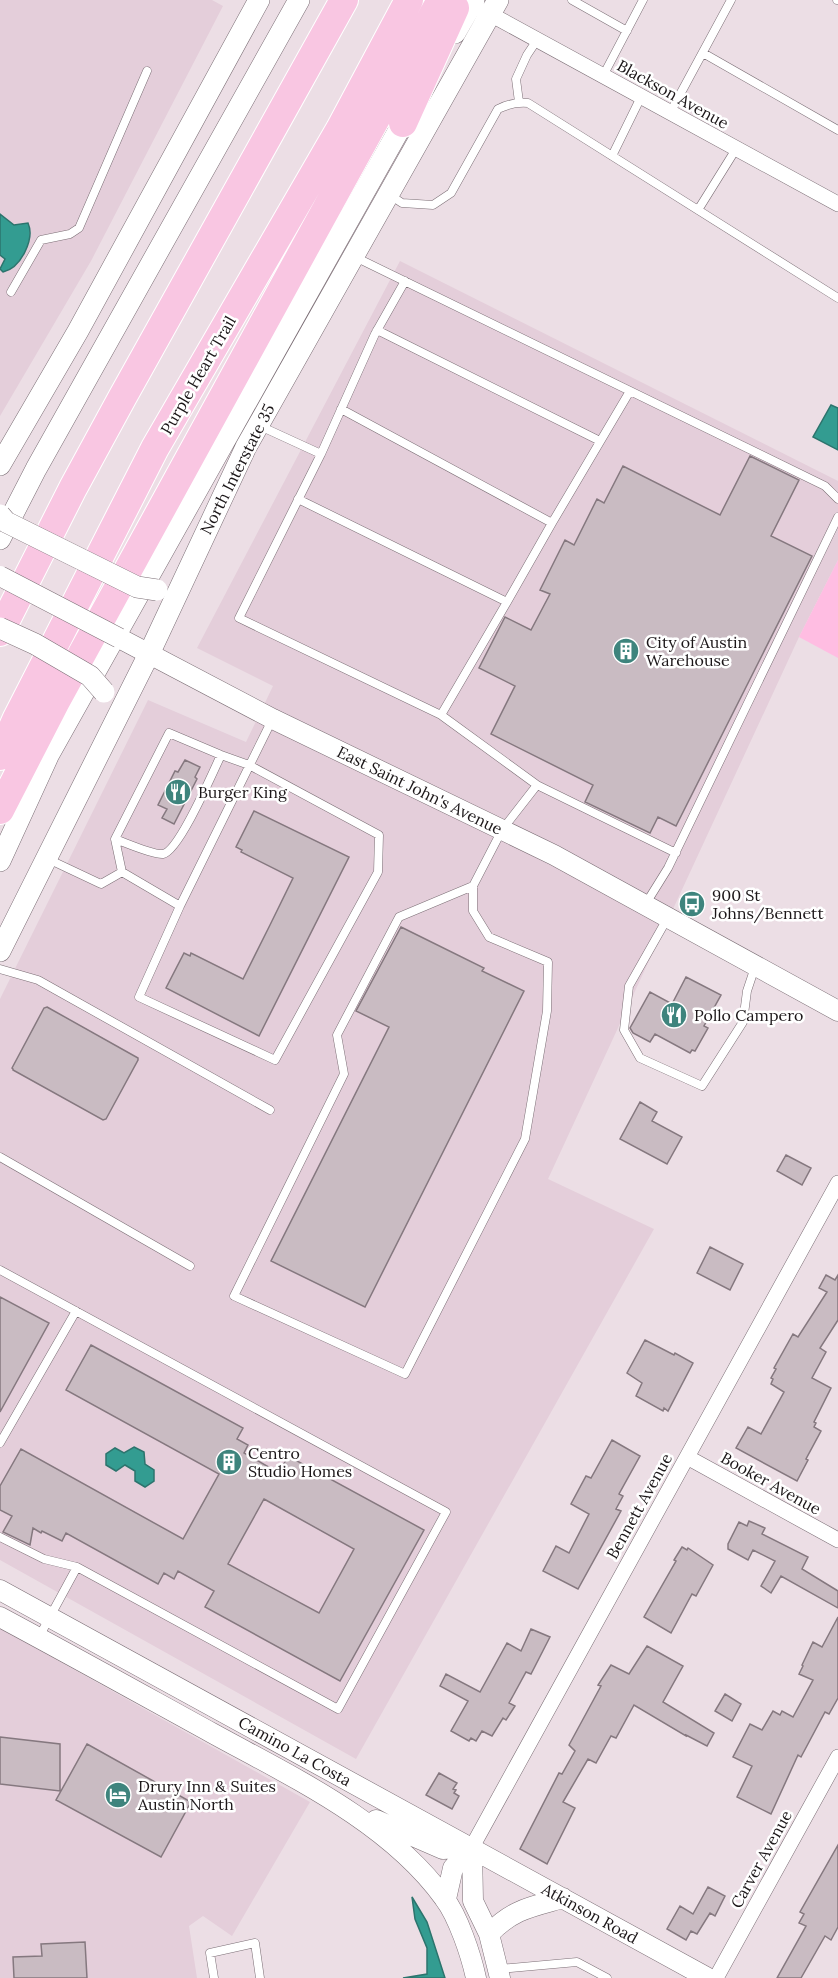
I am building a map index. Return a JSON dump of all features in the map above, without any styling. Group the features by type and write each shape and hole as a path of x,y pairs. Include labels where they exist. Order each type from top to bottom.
{"highway":[{"path":"0,630 122,398 344,0"},
{"name":"Purple Heart Trail","path":"0,756 17,718 155,448 340,129 409,0"},
{"path":"389,120 441,0"},
{"path":"0,810 55,703 459,0"}],"main road":[{"path":"0,465 78,331 258,0"},
{"path":"0,539 36,469 299,0"},
{"path":"0,861 49,754 389,120 474,0"},
{"name":"North Interstate 35","path":"0,951 149,654 246,447 494,7"},
{"path":"0,515 6,522 137,587 157,590 182,581"},
{"path":"0,630 34,644 90,675 104,692 110,730"}],"street":[{"name":"Blackson Avenue","path":"494,7 537,40 838,204"},
{"name":"East Saint John's Avenue","path":"0,576 273,719 554,855 838,1011"},
{"name":"Bennett Avenue","path":"472,1847 838,1183"},
{"name":"Booker Avenue","path":"687,1457 838,1540"},
{"name":"Camino La Costa","path":"0,1590 472,1847"},
{"name":"Camino La Costa","path":"0,1617 325,1794 393,1844 421,1870 446,1899 465,1940 475,1977"},
{"name":"Carver Avenue","path":"716,1978 838,1757"},
{"path":"325,1794 443,1850 472,1847"},
{"path":"446,1899 453,1868 472,1847"},
{"path":"472,1847 473,1901 489,1934 499,1974 475,1977"},
{"name":"Atkinson Road","path":"472,1847 708,1978"},
{"path":"489,1934 502,1921 520,1910 563,1898"}],"lane":[{"path":"572,0 627,31"},
{"path":"603,76 643,0"},
{"path":"670,113 731,0"},
{"path":"519,102 516,79 537,40"},
{"path":"703,52 838,130"},
{"path":"11,292 41,240 70,234 79,228 147,71"},
{"path":"612,156 641,97"},
{"path":"389,194 402,203 433,205 451,193 498,109 519,102 528,103 838,298"},
{"path":"698,210 736,149"},
{"path":"353,257 825,486 838,499"},
{"path":"405,281 377,330 321,454 239,618 441,715 537,785 676,853"},
{"path":"377,330 600,441"},
{"path":"441,715 630,391"},
{"path":"341,409 552,523"},
{"path":"259,425 321,454"},
{"path":"298,499 507,602"},
{"path":"645,905 676,853 838,517"},
{"path":"180,906 122,872 115,839 169,733 249,765 379,835 378,872 275,1060 139,997 180,906 249,765 273,719"},
{"path":"115,839 156,853 164,854 169,851 177,843 221,755"},
{"path":"473,886 399,917 337,1035 344,1074 234,1296 405,1374 525,1139 547,1011 548,962 489,937 473,911 473,886 502,830 537,785"},
{"path":"46,858 101,884 122,872"},
{"path":"668,917 629,986 624,1030 640,1058 702,1086 742,1022 747,991 756,966"},
{"path":"0,969 38,981 270,1110"},
{"path":"0,1157 190,1266"},
{"path":"0,1270 446,1512 338,1709 77,1568 44,1559 0,1537"},
{"path":"0,1443 76,1311"},
{"path":"38,1638 77,1568"},
{"path":"214,1978 210,1953 255,1943 260,1978"},
{"path":"499,1974 578,1962 607,1978"}],"shaded area":[{"path":"0,0 212,0 223,6 91,261 0,416"},
{"path":"0,214 14,225 28,223 30,230 28,244 21,259 3,272 0,269 5,259 0,255"},
{"path":"400,261 838,481 838,560 799,637 548,1179 654,1229 356,1759 0,1560 0,999 148,700 246,742 273,686 197,648"},
{"path":"831,405 838,408 838,450 813,437"},
{"path":"838,560 838,658 799,637"},
{"path":"134,1447 144,1452 145,1464 154,1470 154,1481 145,1487 135,1481 135,1471 125,1465 116,1471 106,1465 106,1454 115,1448 124,1453"},
{"path":"0,1628 310,1802 232,1936 203,1916 189,1926 197,1978 0,1978"},
{"path":"412,1897 427,1922 445,1978 403,1978 427,1974 427,1948 415,1919"}],"building":[{"name":"City of Austin Warehouse","path":"750,456 799,480 771,536 812,556 676,826 658,817 650,833 585,802 593,785 491,734 515,686 479,668 505,617 531,630 550,594 540,590 565,540 574,545 597,499 604,503 623,466 720,515"},
{"name":"Burger King","path":"185,760 200,767 195,777 197,779 174,824 162,818 167,809 158,805 175,771 178,772"},
{"path":"254,811 349,857 259,1036 166,988 184,953 190,956 191,953 243,979 270,925 293,878 241,852 242,850 236,847"},
{"path":"401,927 484,968 482,971 524,991 365,1307 271,1261 389,1027 356,1011"},
{"name":"Pollo Campero","path":"686,977 721,995 704,1026 708,1028 695,1051 692,1050 690,1053 655,1034 650,1042 633,1033 630,1028 650,992 672,1004"},
{"path":"47,1007 138,1058 106,1119 103,1120 13,1070 44,1008"},
{"path":"640,1102 657,1112 652,1121 682,1137 667,1164 620,1139"},
{"path":"786,1155 811,1168 802,1185 777,1171"},
{"path":"710,1247 743,1264 730,1290 697,1273"},
{"path":"826,1275 835,1280 838,1275 838,1320 820,1348 826,1352 812,1378 831,1388 814,1422 816,1423 814,1427 821,1431 797,1481 736,1448 748,1427 761,1434 784,1392 771,1384 773,1379 771,1378 776,1369 774,1368 793,1334 798,1337 827,1292 819,1288"},
{"path":"0,1297 49,1323 0,1412"},
{"path":"645,1340 693,1363 668,1411 664,1408 663,1411 636,1396 642,1383 627,1373"},
{"path":"91,1345 243,1428 237,1439 248,1445 244,1453 279,1473 288,1456 424,1530 340,1681 205,1607 214,1591 178,1571 174,1579 164,1573 158,1584 66,1533 62,1541 33,1528 30,1545 3,1532 12,1516 0,1510 0,1486 21,1449 183,1539 219,1474 66,1390","holes":["264,1499 354,1549 319,1613 228,1564"]},
{"path":"612,1440 640,1456 619,1494 623,1496 616,1509 621,1511 578,1589 543,1571 556,1546 569,1553 589,1514 571,1504 586,1476 591,1478"},
{"path":"749,1521 765,1528 762,1534 808,1557 802,1569 838,1591 838,1608 781,1576 771,1593 761,1586 775,1561 753,1550 748,1560 728,1549 728,1544 739,1522 747,1526"},
{"path":"682,1547 687,1550 688,1548 713,1565 696,1596 692,1594 671,1633 644,1617"},
{"path":"838,1617 838,1698 829,1714 825,1712 801,1757 798,1755 771,1814 737,1797 752,1766 733,1757 750,1724 762,1730 773,1711 780,1715 782,1711 793,1717 813,1680 799,1674 802,1665 813,1642 822,1647"},
{"path":"531,1629 550,1637 531,1674 526,1672 509,1703 515,1706 506,1720 503,1718 492,1736 482,1731 476,1741 471,1738 469,1741 451,1731 468,1701 440,1686 446,1674 480,1692 507,1643 521,1651"},
{"path":"647,1646 683,1666 663,1702 714,1733 707,1746 634,1705 616,1738 611,1736 596,1763 588,1759 563,1802 575,1808 547,1864 520,1849 559,1773 562,1774 575,1751 569,1745 601,1686 598,1685 611,1665 629,1674"},
{"path":"725,1694 741,1704 732,1721 715,1711"},
{"path":"0,1737 60,1744 60,1791 0,1784"},
{"name":"Drury Inn & Suites Austin North","path":"87,1744 191,1802 161,1857 56,1800"},
{"path":"439,1773 457,1783 453,1789 456,1790 454,1793 459,1796 452,1809 426,1795"},
{"path":"838,1845 838,1927 831,1940 825,1936 801,1978 777,1978 806,1926 799,1923 804,1914 800,1912"},
{"path":"708,1887 725,1896 715,1916 710,1913 697,1934 691,1931 686,1940 667,1929 680,1906 693,1914"},
{"path":"85,1942 87,1978 14,1978 13,1957 42,1956 41,1944"}],"place":[{"name":"City of Austin Warehouse","path":"626,651"},
{"name":"Burger King","path":"178,792"},
{"name":"900 St Johns/Bennett","path":"692,904"},
{"name":"Pollo Campero","path":"674,1015"},
{"name":"Centro Studio Homes","path":"229,1462"},
{"name":"Drury Inn & Suites Austin North","path":"118,1795"}]}
